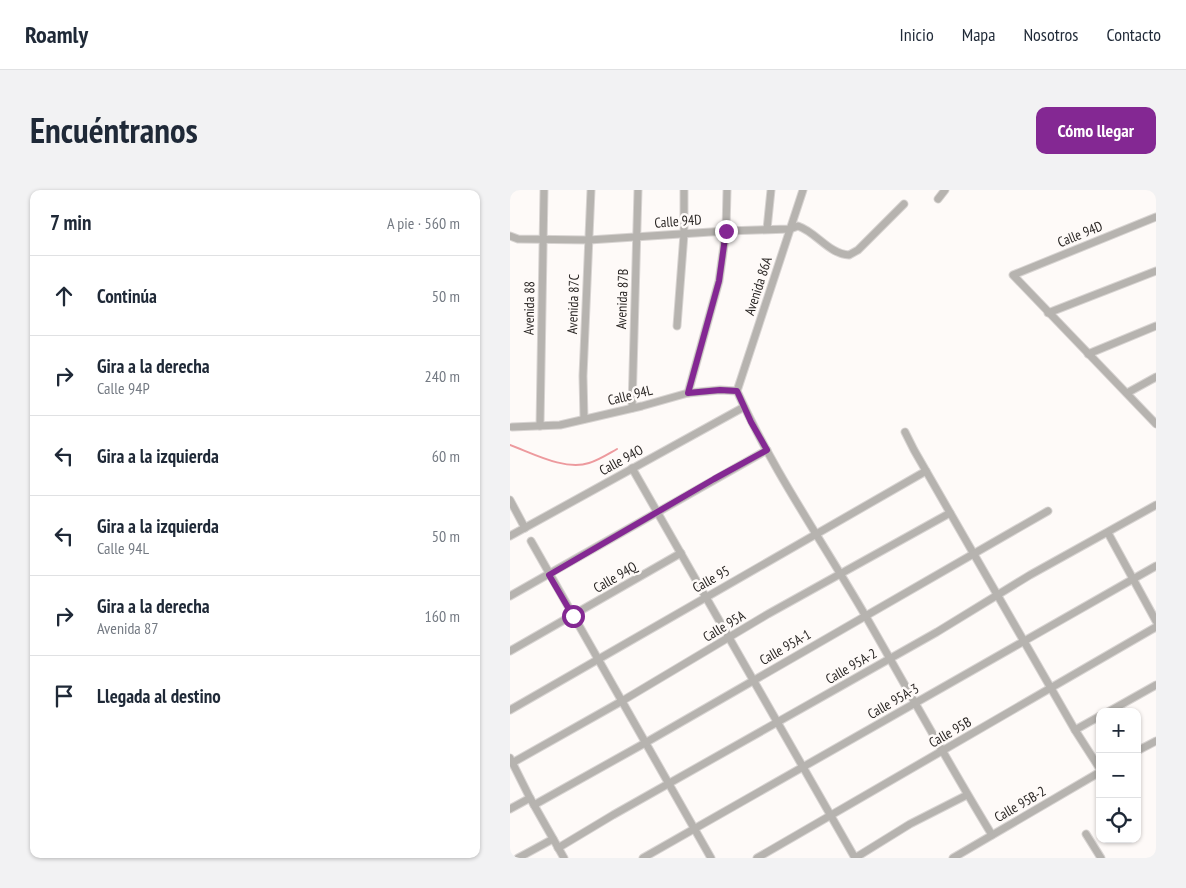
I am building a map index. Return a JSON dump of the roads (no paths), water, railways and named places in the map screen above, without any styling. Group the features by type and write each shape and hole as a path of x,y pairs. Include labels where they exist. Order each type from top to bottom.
{"street":[{"name":"Avenida 88","path":"540,426 544,190"},
{"name":"Avenida 87C","path":"584,420 583,376 590,190"},
{"name":"Avenida 87B","path":"632,408 638,190"},
{"path":"677,326 684,234 684,190"},
{"path":"688,393 719,281 726,231 727,190"},
{"path":"767,229 771,190"},
{"name":"Avenida 86A","path":"737,391 803,190"},
{"path":"938,199 945,190"},
{"name":"Calle 94D","path":"510,236 518,239 589,240 726,231 790,229 798,226 838,252 849,255 858,250 904,204"},
{"name":"Calle 94D","path":"1048,313 1013,275 1156,218"},
{"path":"1156,271 1048,313 1156,424"},
{"path":"1088,354 1156,326"},
{"path":"1126,393 1156,377"},
{"name":"Calle 94L","path":"512,427 560,425 688,393 720,390 737,391"},
{"path":"737,391 767,450 865,616 967,796 992,835"},
{"name":"Calle 94O","path":"510,536 744,407"},
{"path":"905,432 1023,641 1096,764"},
{"path":"510,596 767,450"},
{"path":"632,468 779,722 855,858 910,824 967,796"},
{"name":"Calle 95","path":"510,710 926,471"},
{"path":"510,500 525,528"},
{"name":"Calle 95A-2","path":"558,848 612,815 779,722 998,594 1156,505"},
{"name":"Calle 95A-1","path":"510,809 532,801 645,743 1048,511"},
{"name":"Calle 95A","path":"511,760 622,701 646,685 950,513"},
{"path":"1108,533 1156,621"},
{"path":"531,541 710,858"},
{"name":"Calle 94Q","path":"510,651 681,553"},
{"name":"Calle 95A-3","path":"643,858 1156,566"},
{"name":"Calle 95B","path":"757,858 1156,627"},
{"path":"1115,708 1156,685"},
{"path":"1075,730 1096,718"},
{"path":"1141,750 1156,742"},
{"path":"511,760 564,858"},
{"name":"Calle 95B-2","path":"953,858 1096,772"},
{"path":"1086,834 1101,858"},
{"path":"518,858 553,839"}],"waterway":[{"path":"510,445 549,460 570,465 589,463 617,449"}]}
